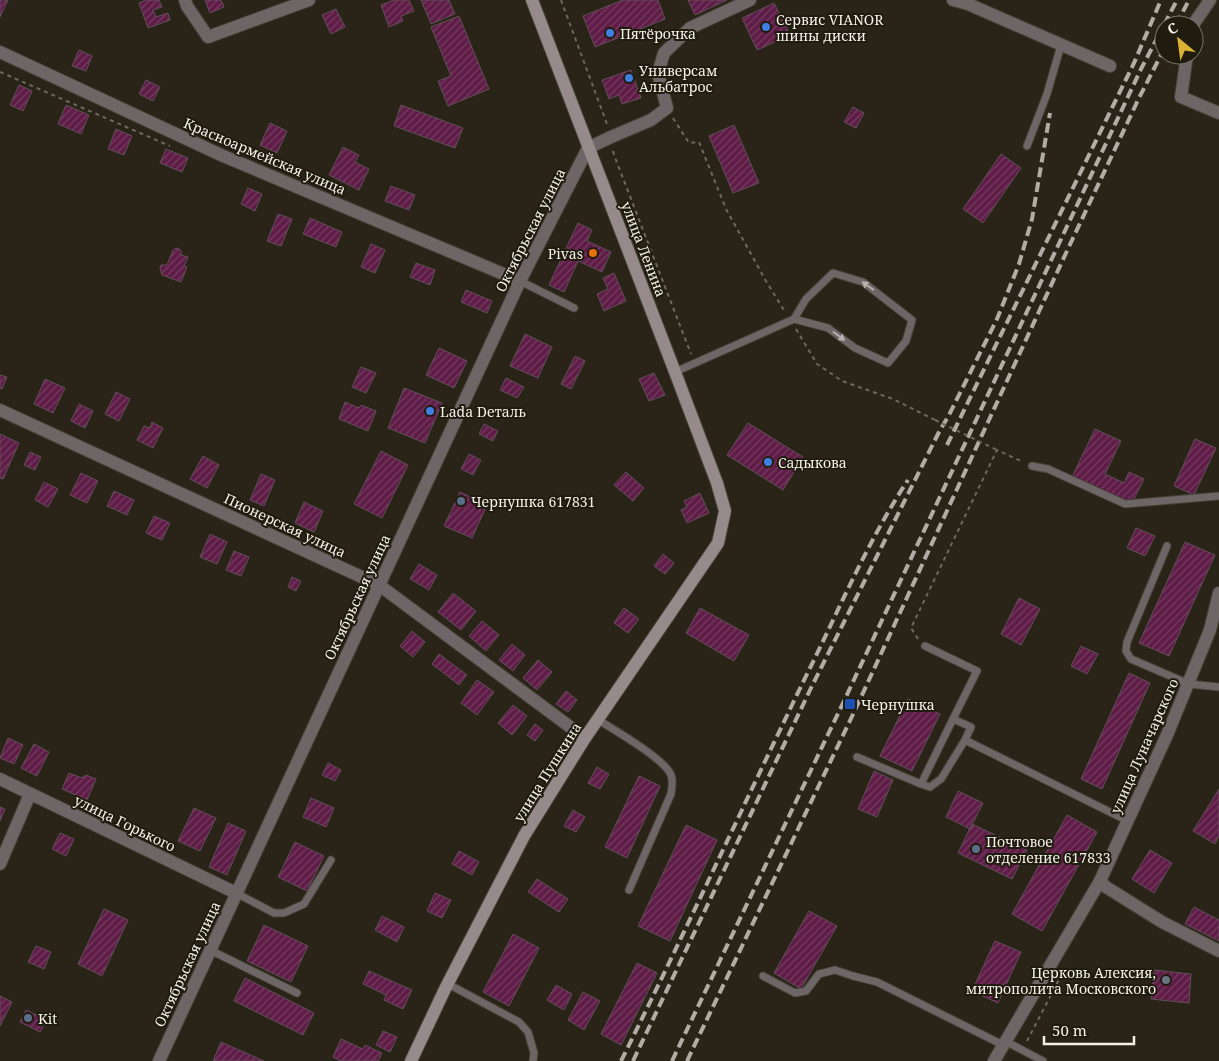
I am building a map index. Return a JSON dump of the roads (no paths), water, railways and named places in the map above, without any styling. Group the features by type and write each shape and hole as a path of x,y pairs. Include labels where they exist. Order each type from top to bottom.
{"main road":[{"name":"улица Ленина","path":"532,0 676,372 726,511"},
{"name":"улица Пушкина","path":"411,1061 524,836 584,738 718,543 726,511"}],"street":[{"path":"185,0 208,37 309,0"},
{"path":"588,148 651,120 666,108 658,72 664,53 690,28 750,0"},
{"path":"953,0 971,2 1110,66"},
{"path":"1200,15 1210,0"},
{"name":"Красноармейская улица","path":"0,52 221,155 520,281"},
{"path":"1186,65 1181,97 1219,113"},
{"name":"Октябрьская улица","path":"159,1061 520,281 588,148"},
{"name":"Пионерская улица","path":"0,410 379,585 584,738"},
{"name":"улица Луначарского","path":"994,1061 1100,881 1168,735 1210,630 1219,593"},
{"name":"улица Горького","path":"0,779 236,893"},
{"path":"0,864 30,794"},
{"path":"1100,881 1106,887 1162,922 1219,951"}],"lane":[{"path":"1027,146 1047,94 1061,45"},
{"path":"676,372 792,320 806,299 834,273 864,282 912,320 906,340 888,363 855,348 828,328 792,320"},
{"path":"520,281 574,308"},
{"path":"1032,466 1048,470 1125,504 1219,496"},
{"path":"1167,546 1127,642 1126,651 1131,659 1188,684 1219,687"},
{"path":"921,784 977,671 926,646"},
{"path":"857,757 930,787 941,779 971,727 953,719"},
{"path":"598,720 656,758 668,768 672,777 671,794 629,890"},
{"path":"965,740 1128,821"},
{"path":"236,893 274,913 284,913 304,904 331,860"},
{"path":"210,950 297,993"},
{"path":"763,976 795,993 806,991 819,974 835,970 878,982 1043,1061"},
{"path":"448,984 519,1022 528,1032 534,1053 533,1061"}],"railway":[{"path":"947,445 1134,63 1161,0"},
{"path":"1169,15 1177,0"},
{"path":"1181,15 1189,0"},
{"path":"672,1061 1154,44"},
{"path":"687,1061 856,708 1066,253 1156,65"},
{"path":"633,1061 811,688 997,319 1019,264 1032,219 1050,113"},
{"path":"621,1061 856,572 908,480"}],"place":[{"name":"Сервис VIANOR шины диски","path":"766,27"},
{"name":"Пятёрочка","path":"610,33"},
{"name":"Универсам Альбатрос","path":"629,78"},
{"name":"Pivas","path":"593,253"},
{"name":"Lada Dеталь","path":"430,411"},
{"name":"Садыкова","path":"768,462"},
{"name":"Чернушка 617831","path":"461,501"},
{"name":"Чернушка","path":"850,704"},
{"name":"Почтовое отделение 617833","path":"976,849"},
{"name":"Церковь Алексия, митрополита Московского","path":"1166,980"},
{"name":"Kit","path":"28,1018"}]}
